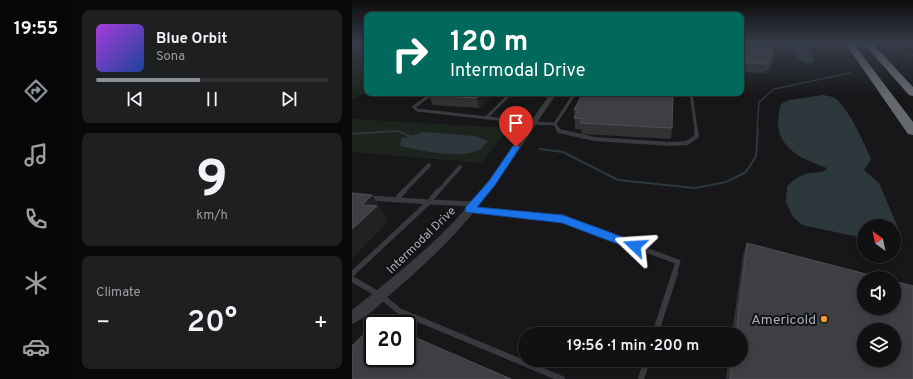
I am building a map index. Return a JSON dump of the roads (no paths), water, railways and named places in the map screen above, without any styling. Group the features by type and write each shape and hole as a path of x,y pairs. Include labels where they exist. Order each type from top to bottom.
{"highway":[{"path":"862,61 913,131"},
{"path":"883,61 913,93"}],"street":[{"name":"Intermodal Drive","path":"352,318 380,296 451,232 492,183 552,96"}],"lane":[{"path":"429,96 414,107 417,110 532,124 555,124"},
{"path":"486,118 508,96"},
{"path":"555,124 573,96"},
{"path":"555,124 559,130 594,140 672,144 687,143 697,136 691,96"},
{"path":"396,200 429,165"},
{"path":"352,274 428,202 460,167"},
{"path":"366,198 428,202 563,219 678,262 657,327"},
{"path":"352,279 380,296 399,311 562,379"},
{"path":"641,379 645,367"}],"waterway":[{"path":"757,130 759,102 774,89 850,73"},
{"path":"540,149 563,152 618,180 695,188 726,182 746,172 756,156 758,129"},
{"path":"352,134 397,131 413,137"}],"place":[{"name":"Americold","path":"824,319"}]}
